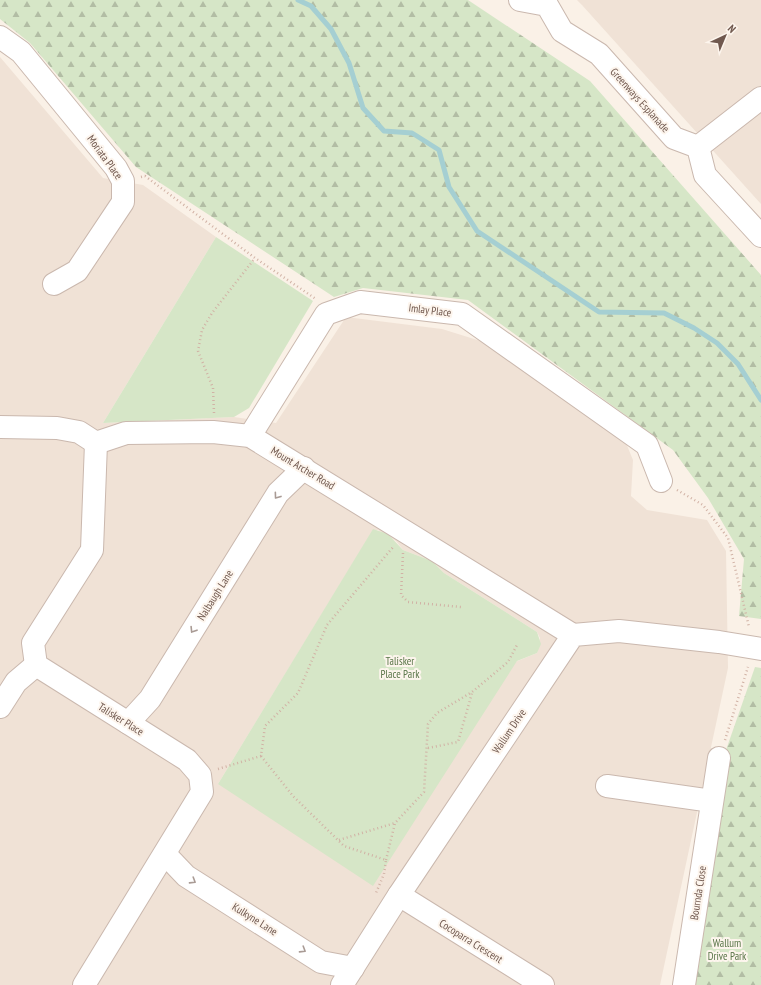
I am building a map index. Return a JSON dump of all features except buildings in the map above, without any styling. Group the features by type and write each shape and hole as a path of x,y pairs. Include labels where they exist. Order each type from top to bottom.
{"street":[{"name":"Greenways Esplanade","path":"520,0 549,2 562,31 599,54 674,138 698,147"},
{"name":"Moriata Place","path":"0,38 22,52 116,168 123,181 123,202 76,271 54,284"},
{"path":"761,98 698,147 706,175 761,236"},
{"name":"Imlay Place","path":"326,314 360,302 462,314 647,445 661,481"},
{"path":"250,436 326,314"},
{"path":"0,428 57,428 79,432 96,443 92,550 33,643 36,665 16,682 0,707"},
{"name":"Mount Archer Road","path":"96,443 126,433 213,432 250,436 573,635"},
{"name":"Nalbaugh Lane","path":"128,723 150,699 278,493 304,468"},
{"path":"573,635 619,631 719,642 758,648"},
{"name":"Wallum Drive","path":"348,976 396,900 573,635"},
{"name":"Talisker Place","path":"36,665 187,760 200,775"},
{"name":"Bournda Close","path":"684,985 719,758"},
{"path":"84,985 202,792 200,775"},
{"path":"607,786 712,801"},
{"name":"Kulkyne Lane","path":"165,854 186,876 321,962 348,976"},
{"name":"Cocoparra Crescent","path":"396,900 543,985"}],"path":[{"path":"123,181 145,176 255,258 317,300 326,314"},
{"path":"213,432 213,388 198,351 202,330 212,313 255,258"},
{"path":"661,481 703,505 728,538 758,648 719,758"},
{"path":"386,860 344,846 293,796 261,756 265,726 298,693 327,625 394,546"},
{"path":"403,553 401,595 408,602 462,608"},
{"path":"338,840 394,823 424,792 428,748 428,724 437,713 472,692 508,662 518,643"},
{"path":"428,748 458,742 472,692"},
{"path":"200,775 261,756"},
{"path":"394,823 384,874 375,894 396,900"}],"shaded area":[{"path":"577,0 761,0 761,204 582,5"},
{"path":"0,57 103,178 143,185 216,237 103,423 234,417 276,423 346,317 442,329 487,343 626,443 633,460 631,496 647,510 707,520 726,551 728,668 660,985 0,985","holes":["373,530 378,530 396,541 403,550 432,561 444,573 537,632 540,638 537,653 218,784"]}],"green space":[{"path":"0,0 468,0 590,81 761,275 761,619 739,616 744,559 708,498 673,450 468,300 363,288 334,297 136,167 30,43 0,19"},
{"path":"216,237 313,301 249,408 234,417 103,423"},
{"name":"Talisker Place Park","path":"373,529 388,534 403,550 432,561 444,573 537,632 541,644 537,653 517,661 373,886 218,784"},
{"name":"Wallum Drive Park","path":"755,667 761,668 761,985 685,985 726,750"}],"waterway":[{"path":"298,0 311,6 331,29 349,63 363,108 384,131 412,133 439,150 449,187 477,231 599,312 664,313 694,328 717,343 738,364 761,400"}]}
